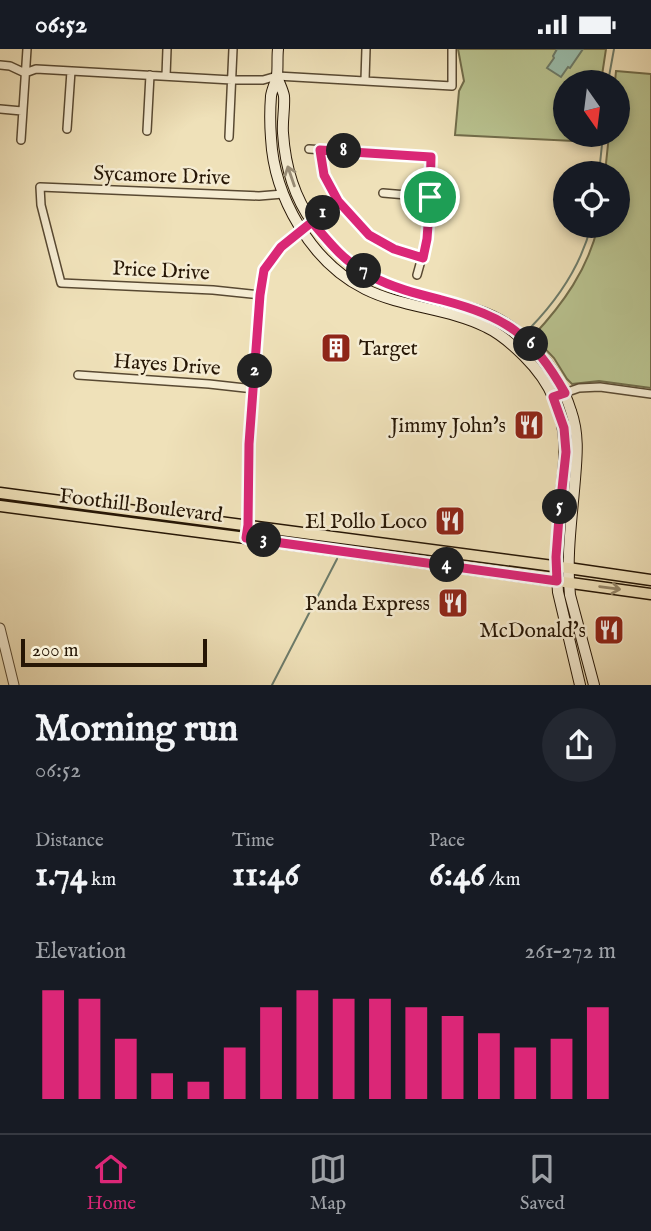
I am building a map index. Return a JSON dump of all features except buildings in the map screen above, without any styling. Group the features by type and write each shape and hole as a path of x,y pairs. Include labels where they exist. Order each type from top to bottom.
{"main road":[{"path":"278,49 277,76 271,94 271,138 275,168 292,215 315,248 342,274 365,289 474,322 498,333 532,364 553,397 564,428 566,452 559,517 562,567 569,582 594,685"},
{"path":"277,76 284,94 283,132 287,164 295,189 312,222 338,253 372,277 395,287 478,310 508,325 529,341 550,366 565,393 576,426 578,454 562,567 557,581 580,685"},
{"name":"Foothill Boulevard","path":"0,493 651,580"},
{"name":"Foothill Boulevard","path":"0,506 651,594"}],"street":[{"path":"21,140 27,49"},
{"path":"166,76 167,49"},
{"path":"229,137 233,49"},
{"path":"365,80 366,49"},
{"path":"0,65 25,73 36,69 263,81 277,76 452,86 452,49"},
{"path":"67,129 71,71"},
{"path":"147,131 150,75"},
{"path":"0,109 22,111"},
{"path":"309,149 431,157 427,239 417,275"},
{"path":"320,150 324,175 338,201 369,235 394,249 423,258"},
{"name":"Sycamore Drive","path":"61,283 41,205 40,187 259,196 283,194"},
{"path":"383,193 430,197"},
{"path":"246,538 249,455 264,270 281,247 338,201"},
{"name":"Price Drive","path":"61,283 213,290 260,295"},
{"name":"Hayes Drive","path":"78,375 254,389"},
{"path":"553,397 579,388 600,387 651,394"},
{"path":"0,628 14,685"}],"green space":[{"path":"458,49 606,49 603,70 553,70 553,140 455,135 459,91 464,81"},
{"path":"630,72 651,74 651,388 599,381 572,384 554,358 533,336 573,285 595,238 630,238 630,161 606,161 608,147 630,147"}],"shaded area":[{"path":"557,49 583,49 566,70 553,72 547,68"}],"waterway":[{"path":"610,70 614,49"},
{"path":"600,161 602,147"},
{"path":"531,327 568,280 588,238"},
{"path":"272,685 337,559"}],"place":[{"name":"Target","path":"336,348"},
{"name":"Jimmy John's","path":"529,425"},
{"name":"El Pollo Loco","path":"450,521"},
{"name":"Panda Express","path":"453,603"},
{"name":"McDonald's","path":"609,630"}],"route":[{"path":"430,197 423,258 394,249 369,235 338,201 281,247 264,270 249,444 246,538 557,581 556,557 566,452 564,428 553,397 565,393 550,366 529,341 494,317 395,287 372,277 338,253 312,222 338,201 324,175 320,150 431,157 430,197"}]}
